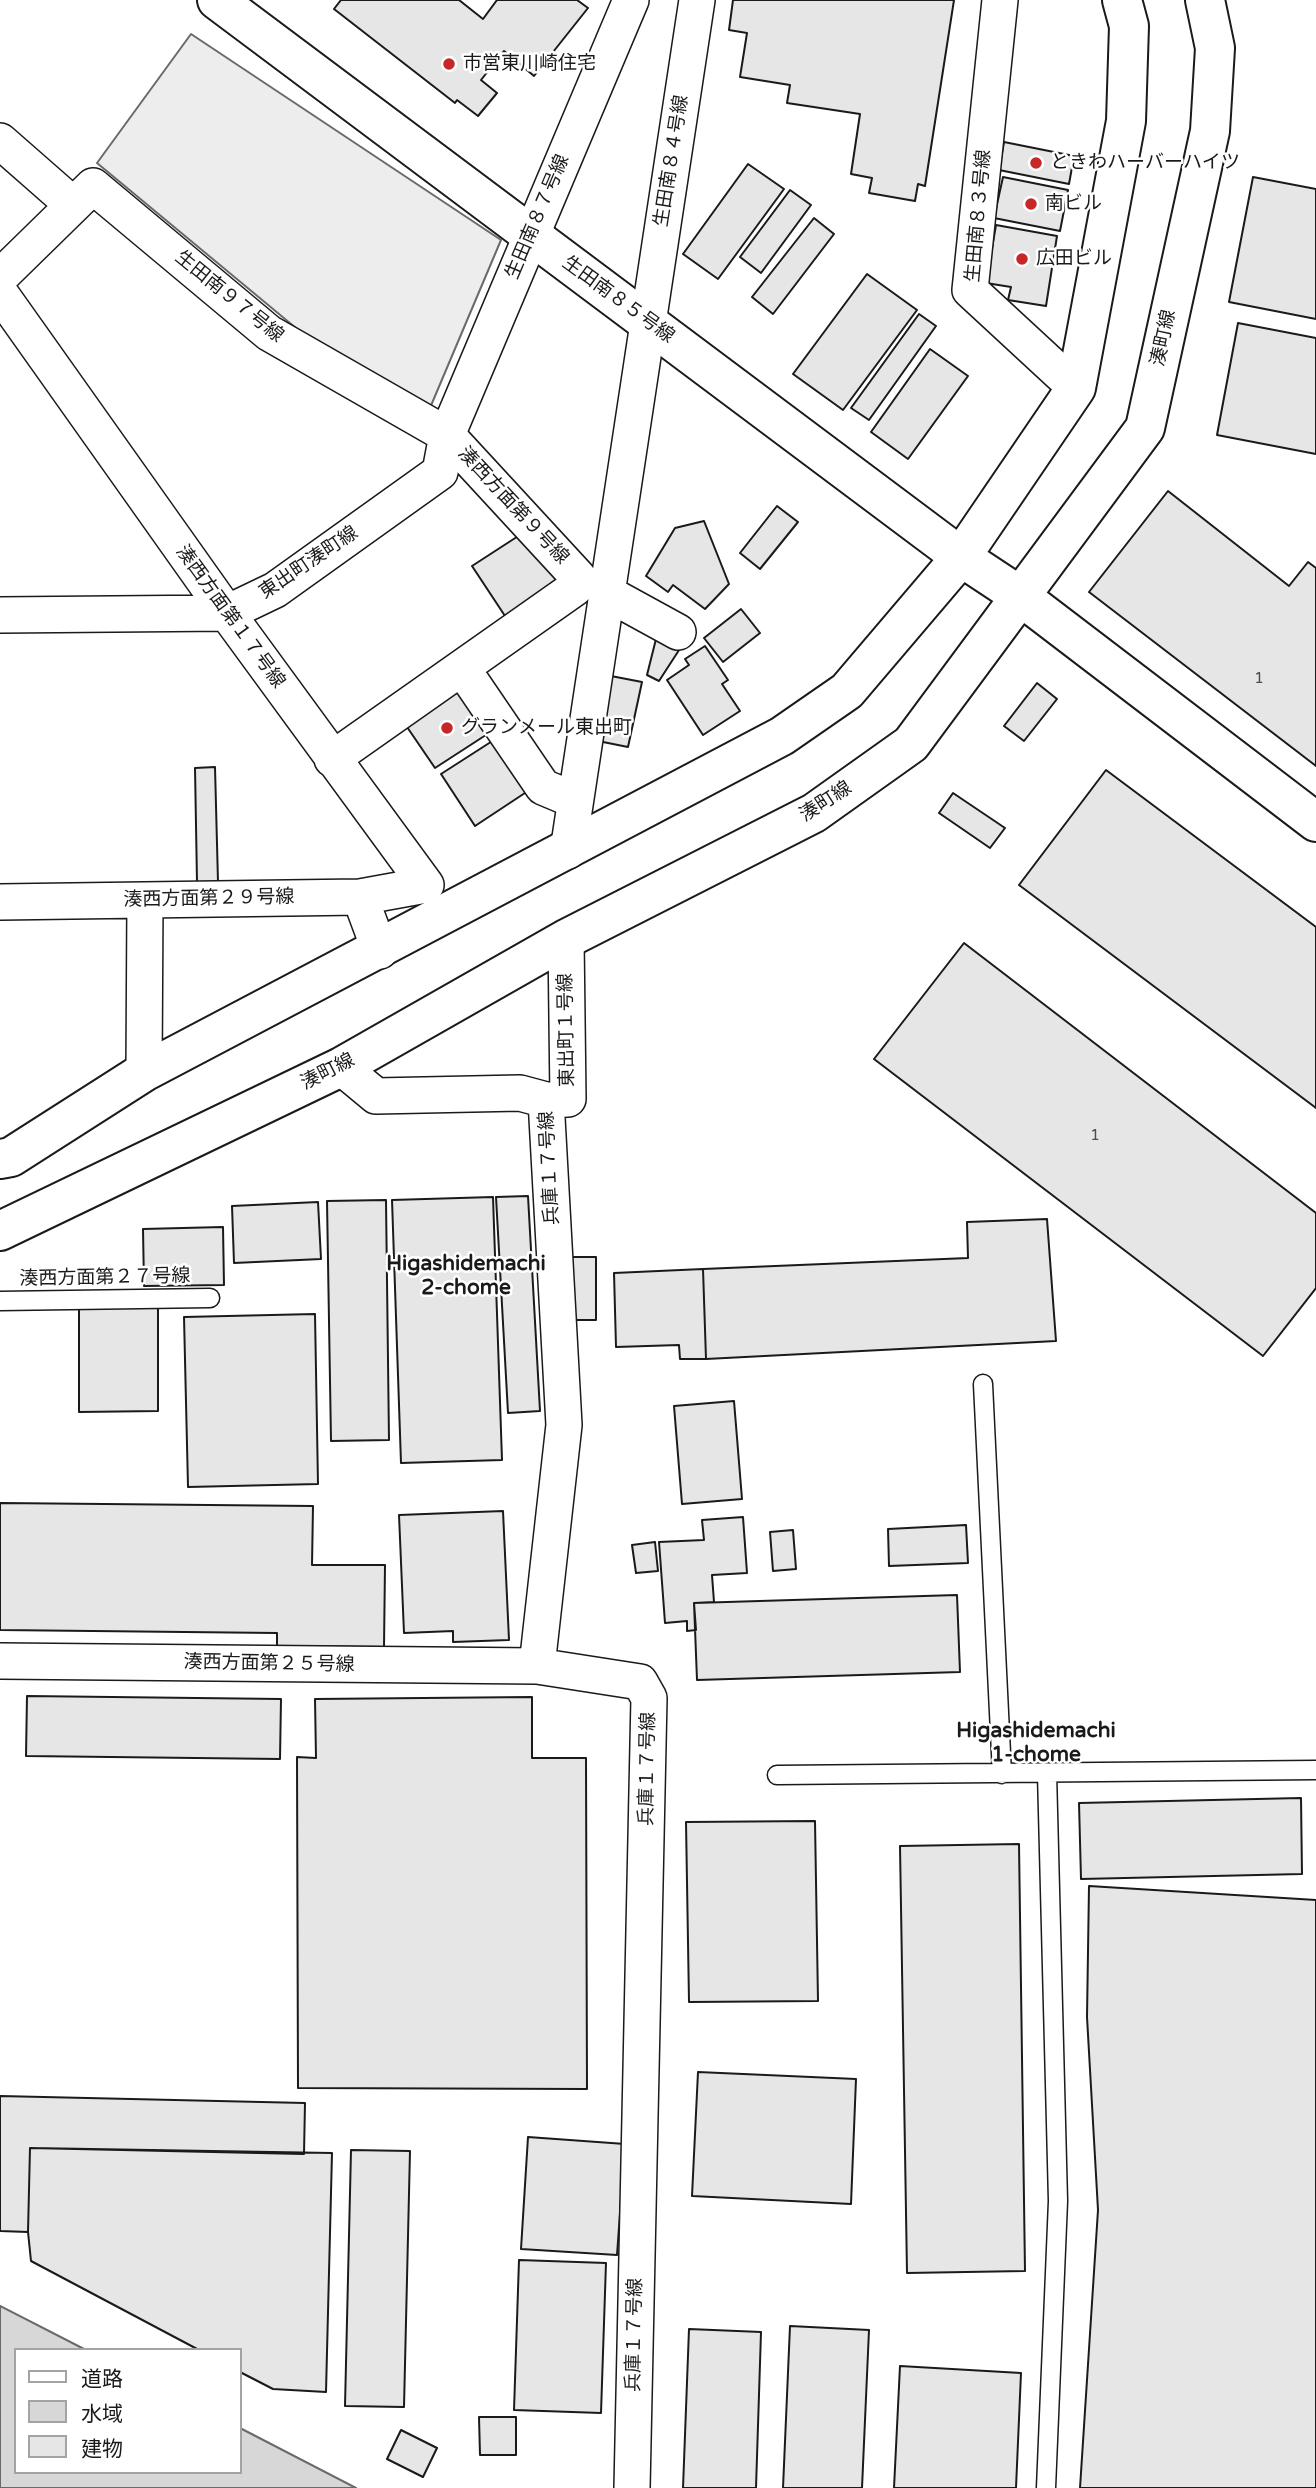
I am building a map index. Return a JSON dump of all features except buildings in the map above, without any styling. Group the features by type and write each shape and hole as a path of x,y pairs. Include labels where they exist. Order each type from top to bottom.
{"street":[{"name":"生田南８５号線","path":"217,0 961,556 1020,596 1316,822"},
{"name":"生田南８７号線","path":"447,435 529,235 631,0"},
{"name":"生田南８４号線","path":"568,851 592,585 647,321 697,0"},
{"name":"生田南８３号線","path":"1000,0 970,290 1076,388"},
{"path":"0,1159 11,1157 144,1072 782,736 847,691 961,556 1076,388 1126,121 1129,26 1122,0"},
{"name":"湊町線","path":"0,1231 341,1067 566,939 814,813 911,744 1145,428 1210,131 1215,48 1205,0"},
{"name":"生田南９７号線","path":"0,141 83,195 269,333 447,435"},
{"path":"0,277 83,195"},
{"name":"湊西方面第１７号線","path":"0,293 332,760 426,885 360,897"},
{"name":"湊西方面第９号線","path":"447,435 592,585 678,632"},
{"name":"東出町湊町線","path":"0,615 227,613 275,590 440,471 447,435"},
{"path":"332,760 575,588 592,585"},
{"path":"462,668 543,788 574,800"},
{"path":"360,897 380,950"},
{"name":"湊西方面第２９号線","path":"0,902 360,897"},
{"path":"144,1072 145,900"},
{"name":"東出町１号線","path":"546,1100 568,1099 566,939"},
{"path":"341,1067 376,1096 520,1093 546,1100"},
{"name":"兵庫１７号線","path":"546,1100 564,1425 537,1666 640,1682 649,1698 632,2488"},
{"name":"湊西方面第２５号線","path":"0,1661 537,1666"}],"lane":[{"name":"湊西方面第２７号線","path":"0,1301 210,1298"},
{"path":"984,1384 1002,1774"},
{"path":"777,1775 1316,1770"},
{"path":"1046,2488 1058,2201 1047,1773"}],"shaded area":[{"path":"191,34 501,240 427,415 320,348 97,163"}],"water":[{"path":"0,2306 82,2348 14,2348 14,2474 242,2474 242,2429 356,2488 0,2488"}],"place":[{"name":"市営東川崎住宅","path":"449,64"},
{"name":"ときわハーバーハイツ","path":"1036,163"},
{"name":"南ビル","path":"1031,204"},
{"name":"広田ビル","path":"1022,259"},
{"name":"グランメール東出町","path":"447,728"}],"district":[{"name":"Higashidemachi 2-chome","path":"466,1276"},
{"name":"Higashidemachi 1-chome","path":"1036,1743"}]}
